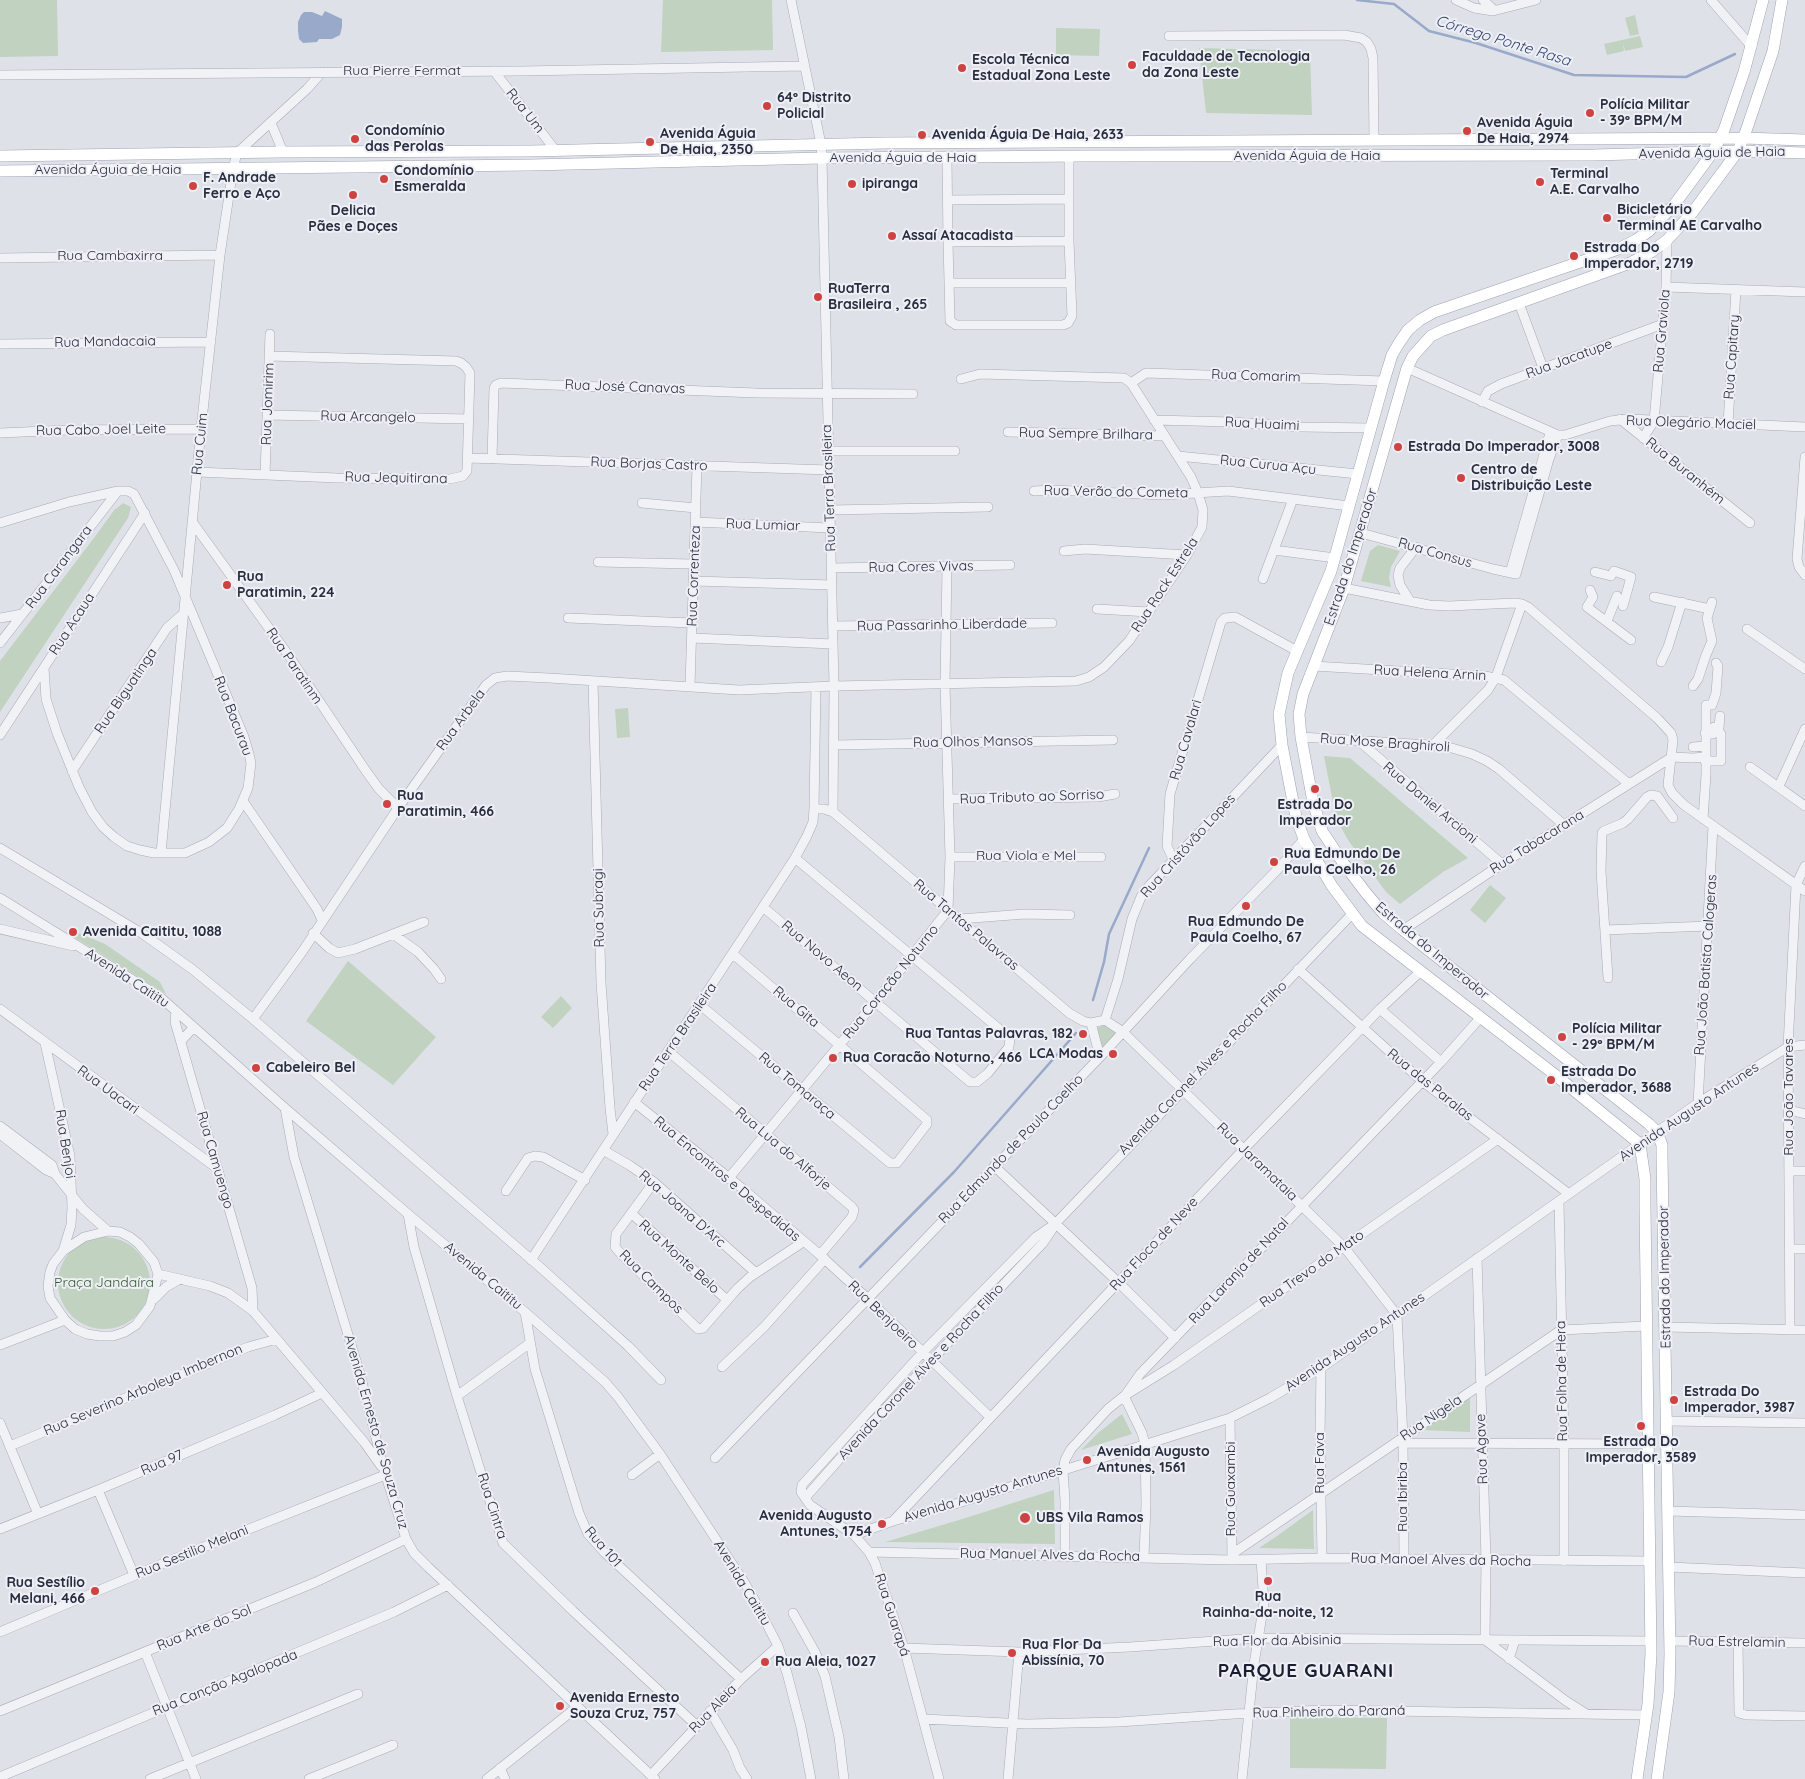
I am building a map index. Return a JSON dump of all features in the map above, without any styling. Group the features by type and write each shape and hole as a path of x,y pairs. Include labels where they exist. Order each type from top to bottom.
{"main road":[{"name":"Estrada do Imperador","path":"1636,1779 1650,1683 1645,1179 1640,1144 1481,1017 1362,926 1332,886 1304,839 1296,817 1282,744 1280,714 1288,673 1334,558 1370,428 1392,355 1398,343 1408,330 1434,312 1618,248 1636,240 1649,231 1688,187 1713,152 1724,130 1752,47 1764,0"},
{"name":"Estrada do Imperador","path":"1657,1779 1669,1692 1670,1641 1662,1145 1658,1132 1383,913 1344,864 1322,831 1313,802 1300,737 1298,714 1313,666 1344,588 1406,368 1413,356 1431,336 1443,330 1630,263 1651,252 1667,240 1692,213 1738,151 1772,51 1782,0"},
{"name":"Avenida Águia de Haia","path":"0,156 283,152 525,152 821,144 1719,138 1805,140"},
{"name":"Avenida Águia de Haia","path":"0,171 518,165 822,158 1585,156 1738,151 1805,153"},
{"path":"518,165 528,159 528,155 525,152"},
{"path":"1688,187 1693,195 1704,197"},
{"path":"1316,607 1334,614"},
{"path":"1560,1079 1564,1057"}],"street":[{"name":"Rua Terra Brasileira","path":"791,0 821,144 822,158 833,626 833,812"},
{"path":"1456,0 1474,8 1536,0"},
{"path":"1483,0 1491,6"},
{"path":"1711,0 1752,47"},
{"path":"1168,36 1344,35 1361,38 1367,42 1373,58 1374,140"},
{"name":"Rua Pierre Fermat","path":"0,74 494,71 804,66"},
{"name":"Rua Um","path":"494,71 556,151"},
{"path":"237,153 271,123 322,72"},
{"path":"271,123 283,152"},
{"name":"Rua Cuim","path":"161,853 197,472 220,255 237,153"},
{"path":"947,158 950,320 952,323 956,325 1063,325 1068,323 1072,316 1069,241 1069,156"},
{"path":"947,200 1069,199"},
{"name":"Rua Graviola","path":"1654,421 1666,286 1667,240"},
{"path":"948,242 1069,241"},
{"name":"Rua Cambaxirra","path":"0,258 220,255"},
{"path":"949,283 1071,283"},
{"path":"1666,286 1805,292"},
{"name":"Rua Capitary","path":"1728,424 1736,290"},
{"path":"1519,303 1543,368"},
{"name":"Rua Jacatupe","path":"1482,402 1488,390 1501,384 1663,324"},
{"name":"Rua Jomirim","path":"266,475 270,334"},
{"name":"Rua Mandacaia","path":"0,344 211,342"},
{"name":"Rua Jequitirana","path":"197,472 450,479 465,474 467,471 470,373 461,363 456,361 269,356"},
{"path":"1406,368 1554,434"},
{"name":"Rua Comarim","path":"1131,383 1146,373 1384,381"},
{"path":"961,379 974,375 1008,375 1119,378 1131,383"},
{"name":"Rua Rock Estrela","path":"834,686 1076,681 1089,677 1104,667 1129,641 1187,554 1202,527 1203,510 1198,493 1178,456 1131,383"},
{"name":"Rua José Canavas","path":"492,458 494,388 498,384 828,394"},
{"path":"828,394 913,394"},
{"name":"Rua Arcangelo","path":"268,415 469,419"},
{"name":"Rua Olegário Maciel","path":"1554,434 1565,435 1620,419 1805,427"},
{"name":"Rua Buranhém","path":"1620,419 1750,523"},
{"name":"Rua Huaimi","path":"1154,420 1231,422 1302,427 1370,428"},
{"path":"1643,438 1654,421"},
{"name":"Rua Cabo Joel Leite","path":"0,432 202,429"},
{"name":"Rua Sempre Brilhara","path":"1008,432 1164,436"},
{"name":"Rua Consus","path":"1361,533 1513,573 1549,459 1554,434"},
{"path":"829,451 955,451"},
{"name":"Rua Curua Açu","path":"1178,456 1358,474"},
{"path":"1805,457 1804,496 1798,559 1799,567 1805,575"},
{"name":"Rua Borjas Castro","path":"468,458 829,470"},
{"name":"Rua Correnteza","path":"690,686 697,466"},
{"path":"0,523 118,490"},
{"name":"Rua Bacurau","path":"44,668 46,699 72,771 92,812 103,827 114,837 126,846 133,848 161,853 185,853 210,842 227,828 243,801 250,778 251,763 244,737 174,570 145,513 134,494 118,490"},
{"name":"Rua Carangara","path":"0,643 118,490"},
{"name":"Rua Verão do Cometa","path":"1034,491 1061,490 1164,495 1228,491 1349,506"},
{"path":"1263,579 1286,523 1293,499"},
{"path":"642,504 696,508"},
{"path":"830,510 988,508"},
{"name":"Rua Acaua","path":"0,735 145,513"},
{"name":"Rua Lumiar","path":"695,522 830,528"},
{"name":"Rua Paratinm","path":"192,523 289,656 379,789 398,808"},
{"path":"1410,600 1400,585 1398,575 1400,568 1416,547"},
{"path":"1064,550 1085,549 1187,554"},
{"path":"1274,550 1334,558"},
{"path":"598,562 694,564"},
{"name":"Rua Cores Vivas","path":"831,568 1010,565"},
{"path":"947,567 945,684 950,857 948,910"},
{"path":"1595,572 1612,576 1614,571 1631,577 1622,606"},
{"path":"693,581 832,585"},
{"path":"1344,588 1441,606 1484,603 1522,604 1528,607 1657,718 1670,732 1673,740 1669,789 1684,805 1805,891"},
{"path":"1590,590 1593,597 1587,607 1631,640"},
{"path":"1607,621 1617,596"},
{"path":"1654,596 1682,602 1711,605 1707,618 1712,641 1698,680 1693,686"},
{"path":"1661,662 1668,647 1682,602"},
{"path":"1433,745 1488,690 1496,677 1522,604"},
{"path":"1097,609 1149,612"},
{"path":"0,618 22,614"},
{"name":"Rua Biguatinga","path":"72,771 167,628 183,614"},
{"name":"Rua Cavalari","path":"1173,860 1167,846 1170,794 1221,622 1225,618 1235,617 1297,651"},
{"path":"568,618 692,623"},
{"name":"Rua Passarinho Liberdade","path":"833,626 947,626 1052,623"},
{"path":"1747,629 1805,669"},
{"path":"692,638 833,644"},
{"path":"1703,819 1706,705 1712,705 1716,693 1718,666 1716,663"},
{"name":"Rua Helena Arnin","path":"1313,666 1496,677 1510,683 1629,784"},
{"name":"Rua Arbela","path":"253,1019 398,808 491,680 507,676 740,690 834,686"},
{"name":"Rua Subragi","path":"593,681 601,983 613,1134"},
{"name":"Rua Terra Brasileira","path":"531,1260 586,1180 613,1134 733,954 795,858 811,827 814,809 816,687"},
{"path":"1705,733 1713,734 1714,728 1719,728 1720,716"},
{"path":"1779,786 1805,729"},
{"path":"1672,758 1721,761 1721,734"},
{"name":"Rua Mose Braghiroli","path":"1300,737 1456,748 1487,761 1564,824"},
{"name":"Rua Olhos Mansos","path":"834,744 1113,740"},
{"name":"Rua Daniel Arcioni","path":"1359,742 1502,864"},
{"name":"Rua Cristóvão Lopes","path":"1105,1020 1116,987 1136,907 1149,886 1282,744"},
{"path":"1693,747 1706,746"},
{"name":"Rua Tabacarana","path":"1403,930 1564,824 1672,758"},
{"path":"1750,766 1805,806"},
{"name":"Rua Tributo ao Sorriso","path":"949,799 1098,798 1115,794"},
{"path":"1608,978 1601,872 1602,833 1623,823 1650,795 1657,796 1673,818"},
{"path":"243,801 317,909 322,920"},
{"path":"814,809 824,809 833,812"},
{"name":"Rua Tantas Palavras","path":"833,812 948,910 960,918 1069,1013 1091,1023"},
{"name":"Rua João Batista Calogeras","path":"1698,1103 1714,826"},
{"name":"Rua Edmundo de Paula Coelho","path":"715,1458 1100,1057 1190,959 1278,869 1304,839"},
{"path":"0,848 150,939 192,969 253,1019 531,1260 628,1346 661,1380"},
{"name":"Rua Viola e Mel","path":"950,857 1101,857"},
{"path":"795,858 912,957"},
{"name":"Rua João Tavares","path":"1790,1330 1788,1047 1796,886 1805,866"},
{"name":"Avenida Caititu","path":"0,898 159,996 300,1121 605,1382 660,1454 744,1582 778,1646 801,1727 811,1779"},
{"name":"Rua Novo Aeon","path":"763,907 972,1083 977,1082 988,1073 1009,1047 1010,1038 912,957"},
{"name":"Rua Coração Noturno","path":"728,1179 912,957 948,910"},
{"path":"960,918 1025,914 1070,915"},
{"name":"Avenida Coronel Alves e Rocha Filho","path":"1056,1224 1036,1237 922,1353 804,1481 801,1492 805,1498 866,1429 1043,1243 1056,1224 1352,914"},
{"path":"313,934 338,953 347,952 424,922"},
{"path":"1605,930 1709,926"},
{"path":"0,929 80,948"},
{"path":"40,939 52,929"},
{"path":"393,934 418,952 441,979"},
{"name":"Rua Gita","path":"733,954 927,1120 926,1126 897,1163"},
{"name":"Rua das Paralas","path":"1298,969 1422,1081 1569,1194"},
{"name":"Rua Floco de Neve","path":"893,1521 1244,1149 1380,1009 1420,971"},
{"name":"Rua Tomaraça","path":"700,1004 888,1161 897,1163"},
{"name":"Rua Uacari","path":"0,1009 218,1169"},
{"path":"1380,1009 1441,1062"},
{"name":"Rua Camuengo","path":"176,1011 175,1022 252,1288 253,1311"},
{"name":"Rua Laranja de Natal","path":"1124,1396 1140,1374 1441,1062 1481,1017"},
{"path":"1100,1057 1091,1023 1105,1020"},
{"name":"Rua Jaramataia","path":"1105,1020 1123,1032 1344,1247 1398,1315"},
{"path":"181,1041 194,1027"},
{"name":"Rua Benjoi","path":"45,1043 68,1145 72,1194 89,1215 108,1231"},
{"name":"Avenida Augusto Antunes","path":"854,1535 893,1521 955,1504 1230,1418 1270,1398 1321,1368 1398,1315 1698,1103 1788,1047 1805,1045"},
{"name":"Rua Lua do Alforje","path":"668,1051 852,1207 854,1210 852,1218 822,1257"},
{"name":"Rua Encontros e Despedidas","path":"634,1102 728,1179 743,1189 822,1257"},
{"name":"Avenida Ernesto de Souza Cruz","path":"285,1108 294,1157 305,1197 360,1374 384,1472 406,1539 414,1553 576,1707 653,1777"},
{"path":"1789,1110 1805,1114"},
{"path":"290,1136 300,1121"},
{"path":"0,1126 52,1165 55,1174 72,1194 71,1225 63,1251"},
{"path":"0,1134 46,1170 55,1174"},
{"name":"Rua Trevo do Mato","path":"1124,1396 1174,1365 1498,1139"},
{"name":"Rua Joana D'Arc","path":"604,1150 654,1182 756,1273"},
{"path":"506,1191 528,1158 535,1156 543,1157 586,1180"},
{"path":"994,1166 1175,1338"},
{"path":"1789,1170 1805,1171"},
{"name":"Rua Campos","path":"654,1182 616,1234 615,1246 699,1329 703,1328 727,1300"},
{"name":"Rua Folha de Hera","path":"1559,1201 1564,1443 1564,1561"},
{"name":"Rua Monte Belo","path":"631,1213 727,1300"},
{"name":"Rua Cintra","path":"408,1214 414,1247 457,1396 503,1543 549,1589 696,1726"},
{"path":"108,1231 120,1232 139,1244 154,1262 158,1274 155,1291 148,1310 136,1325 125,1332 113,1336 100,1336 87,1334 75,1329 65,1320 50,1298 48,1286 52,1264 63,1251 84,1237 108,1231"},
{"path":"727,1300 756,1273 803,1242"},
{"path":"1789,1249 1805,1249"},
{"path":"722,1367 764,1327 822,1257"},
{"name":"Rua Benjoeiro","path":"822,1257 990,1417"},
{"name":"Rua Agave","path":"1477,1258 1486,1560 1485,1640"},
{"path":"158,1274 210,1286 228,1293 253,1311 364,1442 384,1472"},
{"path":"150,1303 166,1286 180,1279"},
{"name":"Rua 101","path":"525,1312 535,1369 579,1513 588,1534 605,1553 741,1679"},
{"name":"Rua Ibiriba","path":"1398,1315 1403,1440 1404,1560"},
{"path":"0,1345 65,1320"},
{"path":"1561,1330 1646,1326"},
{"path":"1666,1327 1805,1330"},
{"path":"457,1396 544,1328"},
{"name":"Rua Nigela","path":"1232,1557 1320,1493 1403,1440 1561,1330"},
{"name":"Rua Severino Arboleya Imbernon","path":"10,1446 248,1347 277,1338"},
{"name":"Rua Fava","path":"1321,1368 1320,1493 1322,1558"},
{"name":"Rua 97","path":"0,1530 275,1415 322,1393"},
{"path":"1065,1555 1065,1460 1071,1449 1108,1409 1124,1396 1142,1433 1145,1444 1146,1504 1144,1557"},
{"name":"Rua Guaxambi","path":"1230,1418 1232,1557"},
{"path":"1667,1421 1805,1423"},
{"path":"0,1423 38,1514"},
{"path":"1403,1440 1482,1444 1648,1444"},
{"path":"632,1475 660,1454"},
{"name":"Rua Sestilio Melani","path":"0,1632 384,1472"},
{"path":"98,1490 134,1576"},
{"name":"Rua Guarapá","path":"805,1498 813,1508 854,1535 869,1552 880,1574 904,1648 939,1779"},
{"path":"1668,1511 1805,1516"},
{"name":"Rua Arte do Sol","path":"0,1712 316,1582 406,1539"},
{"name":"Rua Manuel Alves da Rocha","path":"869,1552 1232,1557"},
{"name":"Rua Manoel Alves da Rocha","path":"1232,1557 1261,1560 1322,1558 1650,1561"},
{"path":"1242,1779 1248,1713 1264,1603 1261,1560"},
{"path":"1669,1567 1805,1573"},
{"name":"Rua Canção Agalopada","path":"0,1777 394,1612 448,1584"},
{"path":"793,1613 815,1652 825,1676 839,1737 844,1779"},
{"name":"Rua Flor da Abisinia","path":"904,1648 1020,1652 1258,1638 1650,1641"},
{"path":"1485,1640 1585,1713"},
{"path":"1509,1659 1515,1640"},
{"name":"Rua Estrelamin","path":"1670,1641 1805,1643"},
{"path":"1738,1642 1738,1711 1741,1714 1805,1716"},
{"name":"Rua Aleia","path":"653,1777 696,1726 741,1679 778,1646"},
{"path":"145,1652 196,1779"},
{"path":"1008,1779 1020,1652"},
{"path":"150,1779 358,1694"},
{"path":"486,1779 576,1707"},
{"name":"Rua Pinheiro do Paraná","path":"923,1719 1013,1723 1119,1722 1248,1713 1362,1710 1646,1715"},
{"path":"710,1712 733,1750 740,1768 748,1779"},
{"path":"309,1779 394,1745"},
{"path":"500,1768 505,1779"}],"green space":[{"path":"0,0 57,0 58,56 0,57"},
{"path":"663,0 772,0 773,50 661,52"},
{"path":"1635,15 1639,34 1630,36 1625,18"},
{"path":"1056,28 1100,29 1099,56 1056,55"},
{"path":"1640,36 1643,47 1625,51 1623,43 1624,51 1607,55 1604,44"},
{"path":"1199,48 1310,51 1312,115 1206,113"},
{"path":"123,503 131,507 128,518 0,712 0,661 115,509"},
{"path":"1378,545 1400,551 1391,567 1389,578 1391,587 1361,581 1370,551"},
{"path":"628,708 630,737 617,738 615,709"},
{"path":"1324,756 1350,758 1468,858 1443,872 1400,904 1386,892 1348,840 1336,818"},
{"path":"1490,885 1506,898 1485,923 1470,910"},
{"path":"71,930 105,944 160,982 166,994 66,932"},
{"path":"348,961 436,1037 393,1085 306,1021"},
{"path":"561,996 572,1008 553,1028 541,1017"},
{"path":"1105,1024 1117,1034 1102,1049 1096,1029"},
{"name":"Praça Jandaíra","path":"104,1237 122,1240 137,1250 147,1265 150,1283 147,1301 137,1316 122,1326 104,1329 86,1326 71,1316 61,1301 58,1283 61,1265 71,1250 86,1240"},
{"path":"1470,1396 1470,1432 1422,1430"},
{"path":"1122,1414 1132,1434 1081,1450 1098,1433"},
{"path":"1054,1490 1055,1544 885,1542 959,1520"},
{"path":"1313,1510 1314,1549 1259,1548 1277,1536"},
{"path":"1290,1717 1387,1718 1386,1769 1290,1768"}],"water":[{"path":"325,11 342,19 340,35 332,39 319,39 317,42 303,43 299,39 298,30 298,22 301,15 304,12 312,12 322,16"}],"waterway":[{"name":"Córrego Ponte Rasa","path":"1357,0 1394,4 1429,31 1476,43 1574,75 1686,77 1735,54"},
{"path":"1093,1000 1104,962 1109,934 1149,848"},
{"path":"860,1267 954,1172 1076,1033"}],"place":[{"name":"Faculdade de Tecnologia da Zona Leste","path":"1132,65"},
{"name":"Escola Técnica Estadual Zona Leste","path":"962,68"},
{"name":"64º Distrito Policial","path":"767,106"},
{"name":"Polícia Militar - 39º BPM/M","path":"1590,113"},
{"name":"Avenida Águia De Haia, 2974","path":"1467,131"},
{"name":"Avenida Águia De Haia, 2633","path":"922,135"},
{"name":"Condomínio das Perolas","path":"355,139"},
{"name":"Avenida Águia De Haia, 2350","path":"650,142"},
{"name":"Condomínio Esmeralda","path":"384,179"},
{"name":"Terminal A.E. Carvalho","path":"1540,182"},
{"name":"ipiranga","path":"852,184"},
{"name":"F. Andrade Ferro e Aço","path":"193,186"},
{"name":"Delicia Pães e Doçes","path":"353,195"},
{"name":"Bicicletário Terminal AE Carvalho","path":"1607,218"},
{"name":"Assaí Atacadista","path":"892,236"},
{"name":"Estrada Do Imperador, 2719","path":"1574,256"},
{"name":"RuaTerra Brasileira , 265","path":"818,297"},
{"name":"Estrada Do Imperador, 3008","path":"1398,447"},
{"name":"Centro de Distribuição Leste","path":"1461,478"},
{"name":"Rua Paratimin, 224","path":"227,585"},
{"name":"Estrada Do Imperador","path":"1315,789"},
{"name":"Rua Paratimin, 466","path":"387,804"},
{"name":"Rua Edmundo De Paula Coelho, 26","path":"1274,862"},
{"name":"Rua Edmundo De Paula Coelho, 67","path":"1246,906"},
{"name":"Avenida Caititu, 1088","path":"73,932"},
{"name":"Rua Tantas Palavras, 182","path":"1083,1034"},
{"name":"Polícia Militar - 29º BPM/M","path":"1562,1037"},
{"name":"LCA Modas","path":"1113,1054"},
{"name":"Rua Coracão Noturno, 466","path":"833,1058"},
{"name":"Cabeleiro Bel","path":"256,1068"},
{"name":"Estrada Do Imperador, 3688","path":"1551,1080"},
{"name":"Estrada Do Imperador, 3987","path":"1674,1400"},
{"name":"Estrada Do Imperador, 3589","path":"1641,1426"},
{"name":"Avenida Augusto Antunes, 1561","path":"1087,1460"},
{"name":"UBS Vila Ramos","path":"1025,1518"},
{"name":"Avenida Augusto Antunes, 1754","path":"882,1524"},
{"name":"Rua Rainha-da-noite, 12","path":"1268,1581"},
{"name":"Rua Sestílio Melani, 466","path":"95,1591"},
{"name":"Rua Flor Da Abissínia, 70","path":"1012,1653"},
{"name":"Rua Aleia, 1027","path":"765,1662"},
{"name":"Avenida Ernesto Souza Cruz, 757","path":"560,1706"}],"district":[{"name":"PARQUE GUARANI","path":"1306,1671"}]}
